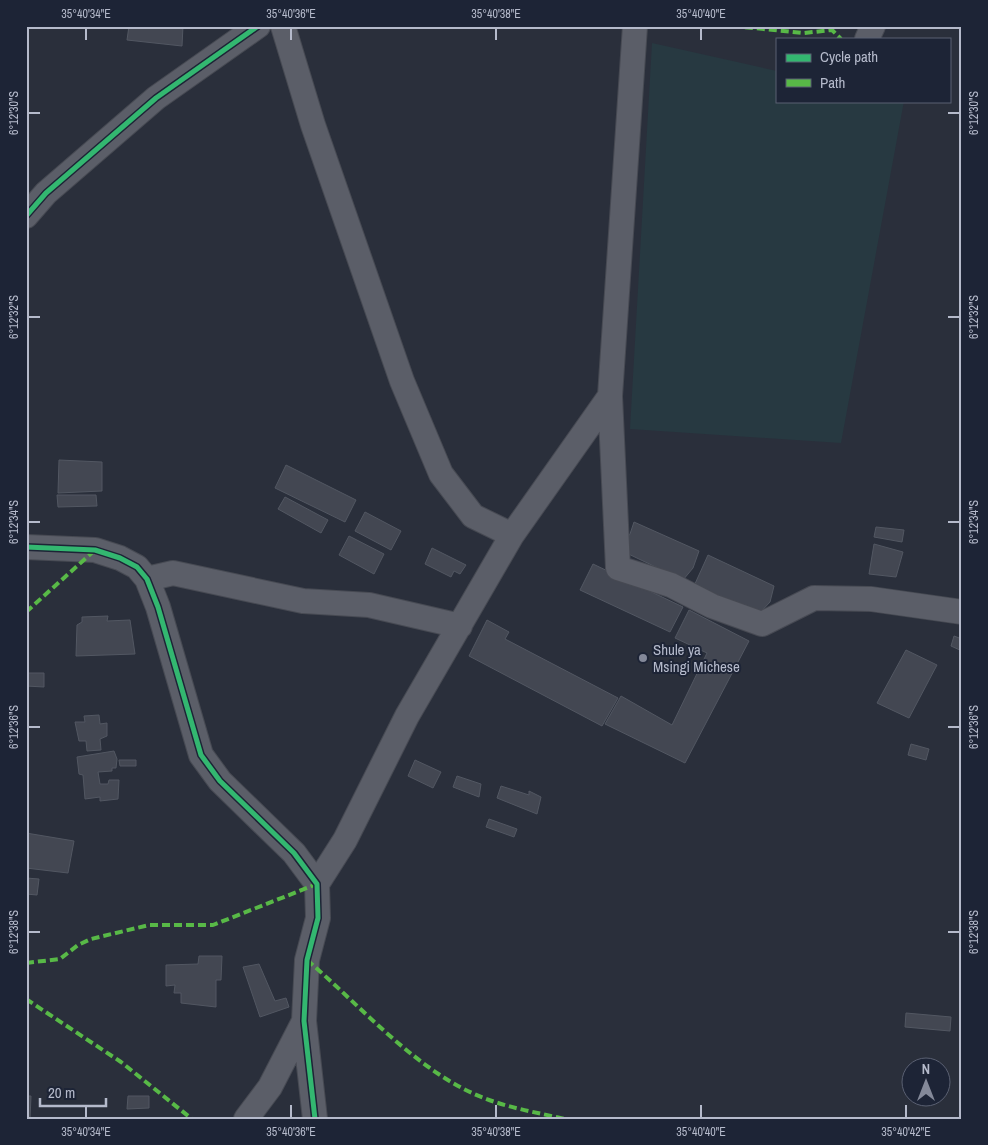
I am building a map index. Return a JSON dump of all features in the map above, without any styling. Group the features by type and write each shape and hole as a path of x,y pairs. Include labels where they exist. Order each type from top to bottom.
{"street":[{"path":"26,216 46,192 156,98 258,26"},
{"path":"284,26 312,126 402,381 441,474 473,516 512,535"},
{"path":"635,26 620,273 610,396 618,568 671,585 712,606 762,624 814,598 871,599 962,612"},
{"path":"868,38 873,26"},
{"path":"315,1119 304,1021 307,960 318,918 317,884 345,840 407,716 512,535 610,396"},
{"path":"26,547 94,550 120,558 137,566 147,580 158,607 201,755 220,781 294,853 317,884"},
{"path":"147,580 173,573 303,601 369,604 460,626"},
{"path":"246,1119 270,1086 304,1021"}],"shaded area":[{"path":"652,43 776,71 776,102 904,102 841,443 630,429"}],"building":[{"path":"129,26 183,26 182,46 127,40"},
{"path":"59,460 102,462 102,491 58,493"},
{"path":"286,465 356,500 345,522 275,488"},
{"path":"57,495 96,495 97,506 58,507"},
{"path":"285,497 328,520 321,533 278,509"},
{"path":"365,512 401,531 391,550 355,531"},
{"path":"634,522 699,551 693,568 683,580 618,549 630,534"},
{"path":"876,527 904,530 902,542 874,537"},
{"path":"349,536 384,554 374,574 339,555"},
{"path":"874,544 903,552 896,577 869,574"},
{"path":"432,548 466,565 460,574 454,571 451,577 425,564"},
{"path":"708,555 774,586 770,602 756,617 694,586"},
{"path":"593,564 683,607 670,632 580,590"},
{"path":"689,610 749,641 685,763 605,724 621,696 672,725 707,653 675,638"},
{"path":"108,616 107,621 130,620 135,654 76,656 77,625 82,622 82,617"},
{"path":"487,620 509,632 505,639 618,698 602,726 469,656"},
{"path":"954,636 962,639 962,651 951,646"},
{"path":"906,650 937,665 909,718 877,703"},
{"path":"26,673 44,673 44,687 26,686"},
{"path":"99,715 100,724 107,723 107,736 100,739 101,750 87,751 86,741 79,741 75,722 85,722 84,716"},
{"path":"911,744 929,749 926,760 908,755"},
{"path":"114,751 117,759 116,768 112,768 112,771 98,772 100,784 108,784 109,780 119,780 118,799 100,801 100,797 85,799 83,775 79,774 77,757"},
{"path":"119,760 136,760 136,766 120,766"},
{"path":"415,760 441,772 433,788 408,776"},
{"path":"457,776 481,784 479,797 453,787"},
{"path":"501,786 529,795 529,791 541,797 537,814 497,798"},
{"path":"489,819 517,829 514,837 486,827"},
{"path":"26,833 74,841 68,873 26,868"},
{"path":"26,878 39,879 37,895 26,894"},
{"path":"199,956 222,956 221,980 216,980 216,1007 181,1003 181,993 174,993 175,985 166,986 166,965 198,964"},
{"path":"259,964 275,1001 286,998 289,1007 260,1017 243,967"},
{"path":"906,1013 951,1017 950,1031 905,1027"},
{"path":"26,1096 31,1096 30,1119 26,1119"},
{"path":"128,1096 149,1096 149,1108 127,1109"}],"marked path":[{"path":"733,26 804,33 832,30 840,38"},
{"path":"26,612 95,550"},
{"path":"26,963 60,959 78,945 91,939 149,925 213,925 317,884"},
{"path":"307,960 391,1037 436,1072 460,1087 494,1102 565,1119"},
{"path":"26,999 121,1062 192,1119"}],"cycle path":[{"path":"26,216 46,193 156,98 258,26"},
{"path":"26,547 95,550 120,558 137,567 147,579 158,607 201,755 220,781 294,853 317,884 318,918 307,960 304,1021 315,1119"}],"place":[{"name":"Shule ya Msingi Michese","path":"643,658"}]}
